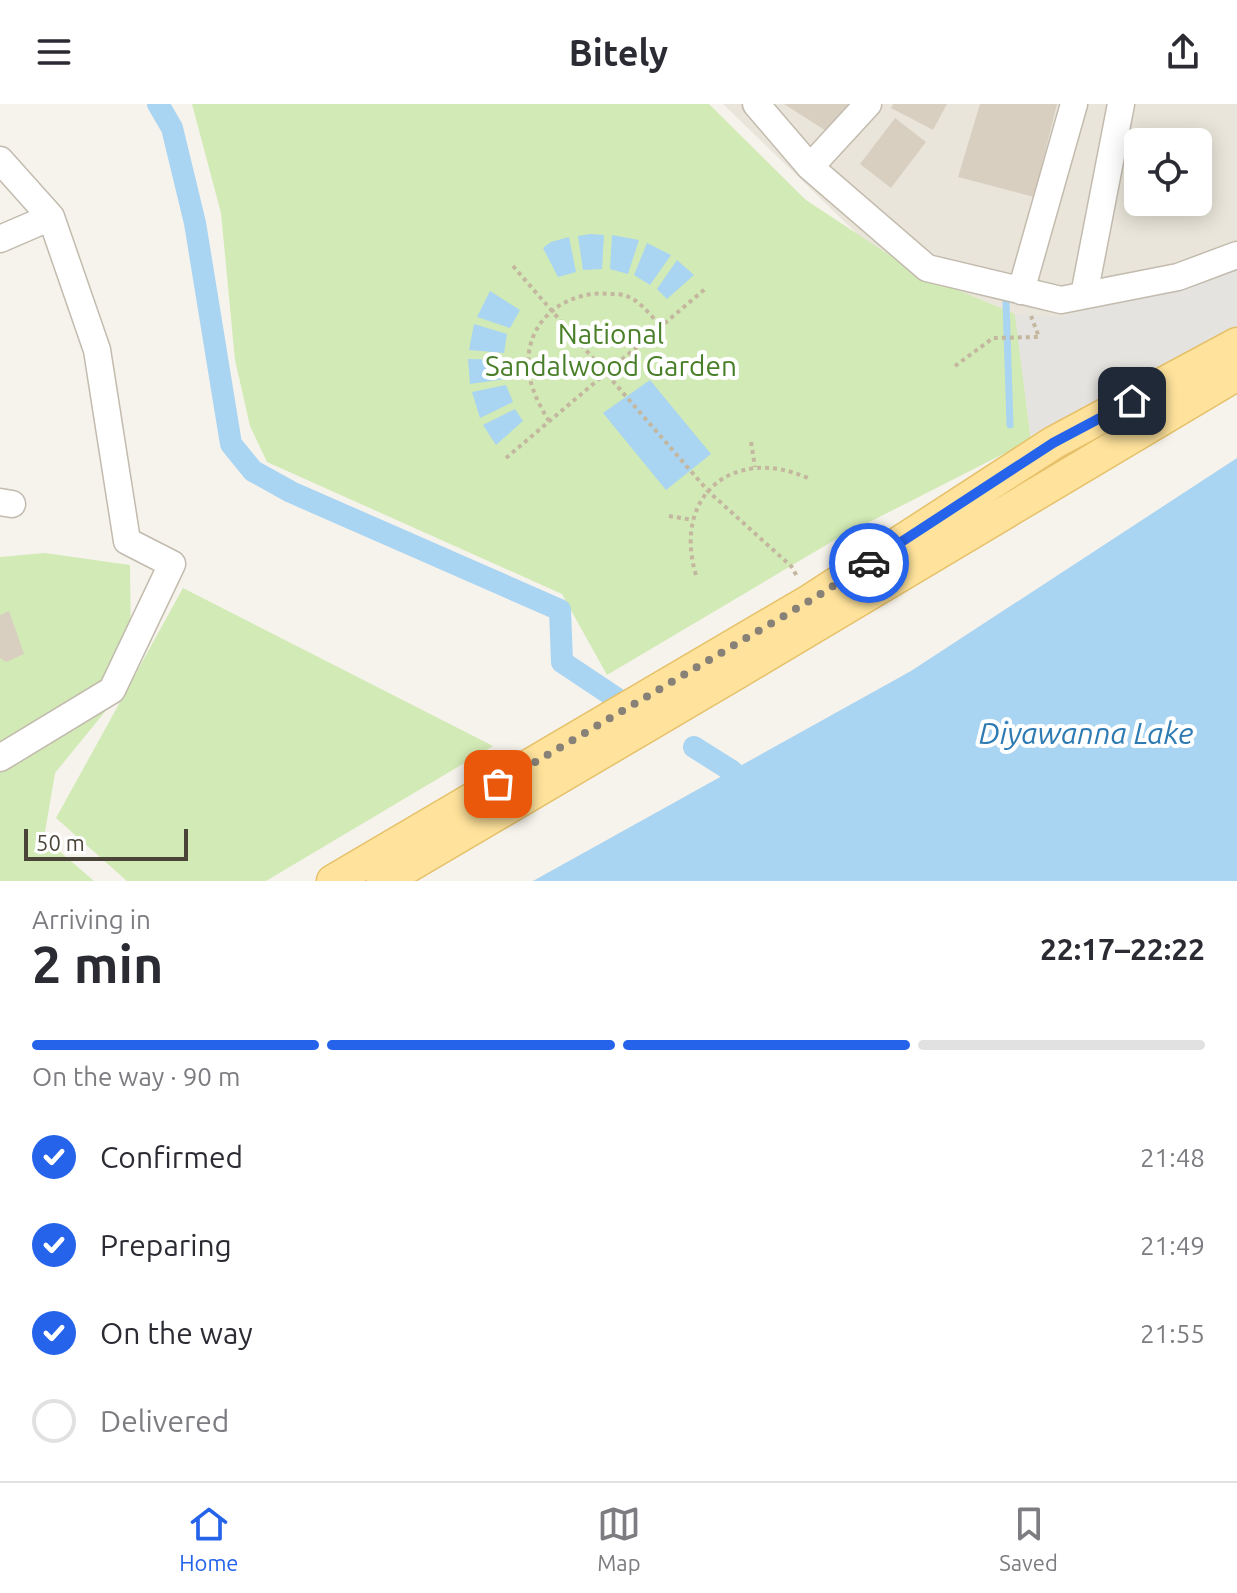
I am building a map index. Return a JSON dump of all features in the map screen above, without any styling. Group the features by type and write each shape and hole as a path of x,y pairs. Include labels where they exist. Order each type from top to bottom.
{"main road":[{"path":"333,881 811,600 1053,443 1237,344"},
{"path":"383,881 1237,374"}],"street":[{"path":"756,104 810,167 927,268 1025,299 1061,300 1178,277 1237,255"},
{"path":"810,167 868,104"},
{"path":"1025,299 1074,104"},
{"path":"1084,295 1121,104"},
{"path":"0,160 51,217 97,350 127,541 172,564 112,690 1,759"},
{"path":"0,239 51,217"}],"path":[{"path":"513,266 709,492 791,566"},
{"path":"506,458 705,289"},
{"path":"549,421 537,402 530,379 529,352 536,331 552,311 569,299 585,294 627,295 661,326"},
{"path":"955,366 993,338 1039,337 1025,299"},
{"path":"751,442 755,467"},
{"path":"696,575 691,557 693,520 697,505 709,492 733,473 755,467 793,472 808,478"},
{"path":"669,516 693,520"}],"shaded area":[{"path":"723,104 1237,104 1237,357 1081,451"},
{"path":"1237,261 1237,326 1031,440 1015,314 1061,317 1182,283"}],"green space":[{"name":"National Sandalwood Garden","path":"192,104 709,104 806,200 915,272 1015,314 1031,440 838,538 607,675 562,594 267,462 250,426 235,360 221,213"},
{"path":"45,553 130,565 131,649 108,708 55,773 44,838 94,881 0,881 0,557"},
{"path":"183,588 493,746 266,881 127,881 56,818"}],"water":[{"path":"604,235 602,269 583,270 578,236"},
{"path":"612,235 639,240 628,274 610,269"},
{"path":"569,237 576,272 558,277 543,248 551,242"},
{"path":"647,243 671,255 650,285 634,275"},
{"path":"677,260 694,275 667,299 657,289"},
{"path":"490,291 520,310 510,328 477,317"},
{"path":"474,324 507,334 504,353 469,350"},
{"path":"468,359 504,360 505,379 470,384"},
{"path":"650,380 711,454 666,490 603,413"},
{"path":"506,385 513,402 480,418 472,392"},
{"path":"515,409 523,421 496,445 483,425"},
{"name":"Diyawanna Lake","path":"1237,458 1237,881 533,881 911,671"}],"building":[{"path":"784,104 854,104 834,136"},
{"path":"893,104 947,104 933,130 891,108"},
{"path":"980,104 1057,104 1034,197 958,177"},
{"path":"895,118 926,142 891,188 860,164"},
{"path":"9,611 24,654 6,662 0,658 0,615"}],"waterway":[{"path":"158,104 172,128 195,223 231,444 253,471 291,492 560,610 562,662 616,698"},
{"path":"1006,301 1010,425"},
{"path":"694,747 732,771"}],"way so far":[{"path":"498,784 869,563"}],"route":[{"path":"869,563 1053,443 1132,401"}]}
